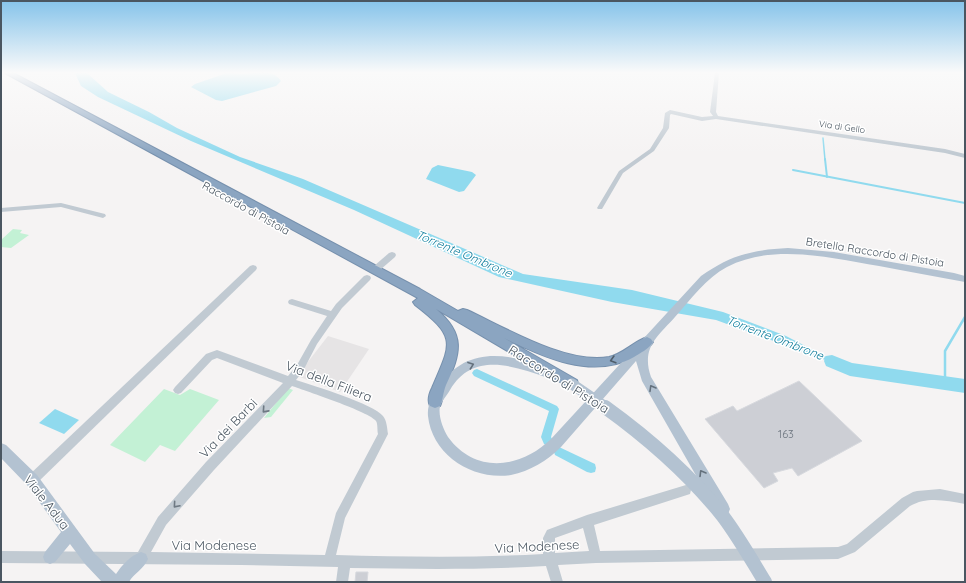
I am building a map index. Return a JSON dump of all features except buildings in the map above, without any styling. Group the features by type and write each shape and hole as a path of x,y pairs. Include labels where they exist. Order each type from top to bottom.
{"highway":[{"name":"Raccordo di Pistoia","path":"50,100 416,296"},
{"name":"Raccordo di Pistoia","path":"58,100 416,296 572,384"},
{"path":"416,296 541,349 576,361 598,363 614,360 631,353 647,342"},
{"path":"416,296 444,322 453,340 452,358 436,394 435,402"}],"main road":[{"name":"Bretella Raccordo di Pistoia","path":"435,402 434,419 438,433 456,456 475,466 488,469 497,470 517,467 528,464 547,452 697,285 710,272 736,259 758,254 794,251 834,255 965,279"},
{"path":"647,342 642,355 644,373 729,519 741,543"},
{"path":"435,402 448,381 458,372 486,361 506,360 518,362 572,384"},
{"name":"Raccordo di Pistoia","path":"572,384 632,427 675,465 716,508 741,543 765,582"},
{"name":"Viale Adua","path":"1,449 32,480 90,558 112,582"},
{"path":"50,557 70,532"},
{"path":"120,582 127,571 141,558"}],"street":[{"path":"714,100 713,112 716,117"},
{"name":"Via di Gello","path":"600,208 620,173 652,150 666,128 668,113 702,119 716,117 884,142 965,156"},
{"path":"1,210 61,205 103,216"},
{"path":"377,268 392,255"},
{"path":"32,480 253,268"},
{"name":"Via dei Barbi","path":"141,558 157,530 169,513 210,466 263,413 290,381 333,315 347,297 367,278"},
{"path":"292,302 333,315"},
{"name":"Via della Filiera","path":"178,390 209,357 215,354 369,411 378,417 383,424 381,439 338,522 329,560"},
{"path":"557,582 550,560 548,543 550,535 587,521 686,490"},
{"name":"Via Modenese","path":"1,557 471,562 596,557 838,553 851,548 906,502 917,496 940,494 965,499"},
{"path":"587,521 596,557"},
{"path":"342,582 345,561"}],"shaded area":[{"path":"328,336 369,349 340,392 297,376"}],"green space":[{"path":"13,229 22,230 20,233 29,235 11,248 1,247 1,240"},
{"path":"288,388 293,390 271,417 264,418"},
{"path":"164,389 180,395 190,389 219,400 175,451 160,445 145,462 110,445"}],"water":[{"path":"105,100 125,100 177,128 240,157 303,179 523,274 632,290 723,312 786,336 850,369 716,320 612,302 499,277 354,210 191,141"},
{"path":"438,165 472,172 476,175 464,191 459,192 426,179 432,168"},
{"path":"55,409 79,420 64,434 39,423"}],"waterway":[{"path":"823,138 825,160"},
{"path":"825,159 827,177"},
{"path":"793,170 827,177"},
{"path":"827,177 965,203"},
{"path":"945,383 945,351 965,317"},
{"name":"Torrente Ombrone","path":"832,361 850,369 965,386"},
{"path":"477,373 554,409 546,437 548,441"},
{"path":"559,452 591,468"}]}
